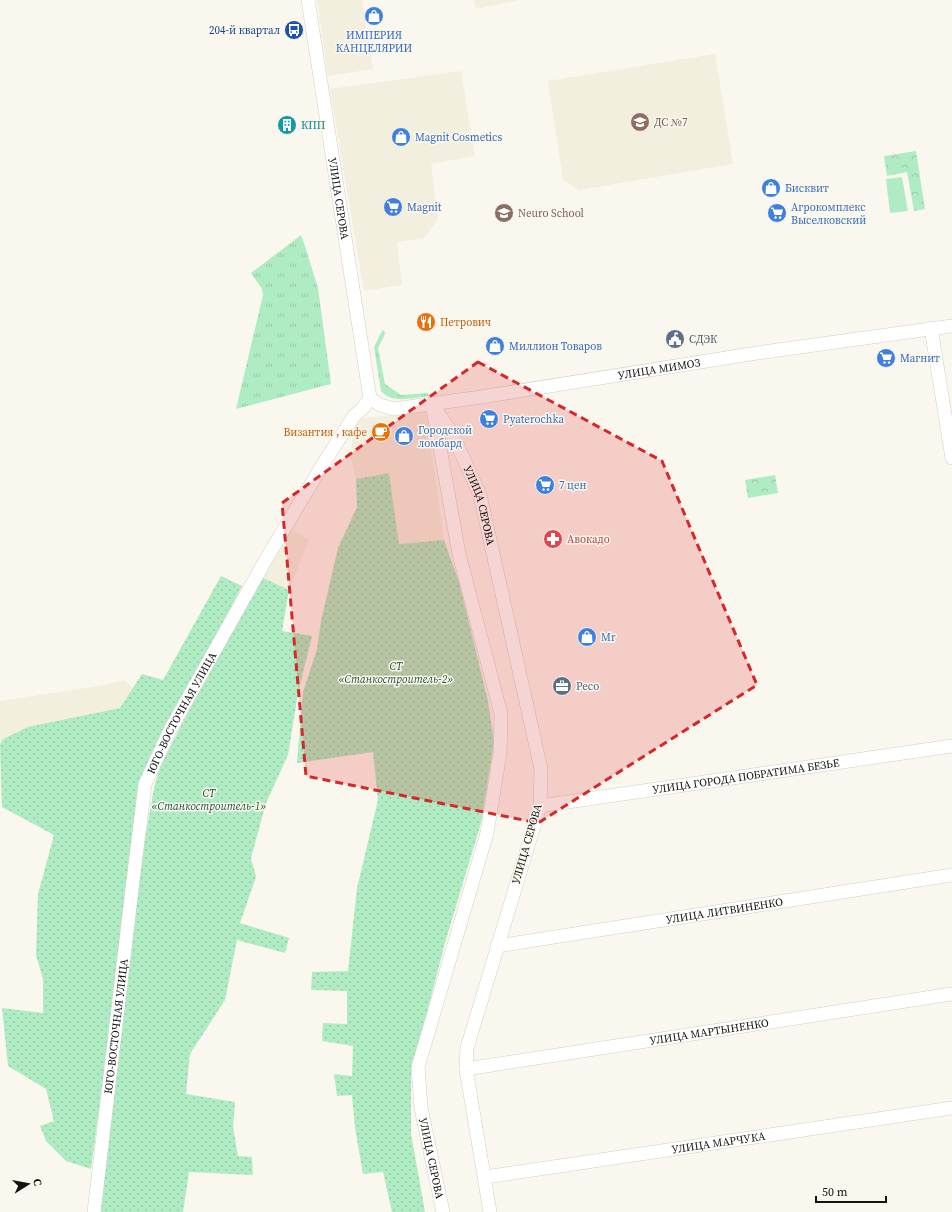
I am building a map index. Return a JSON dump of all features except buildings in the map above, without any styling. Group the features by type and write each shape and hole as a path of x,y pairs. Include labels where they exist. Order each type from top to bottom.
{"street":[{"name":"УЛИЦА СЕРОВА","path":"308,0 370,398"},
{"name":"УЛИЦА МИМОЗ","path":"370,398 380,405 394,409 715,359 952,326"},
{"path":"931,328 952,458"},
{"name":"ЮГО-ВОСТОЧНАЯ УЛИЦА","path":"94,1212 145,784 170,730 268,556 323,464 354,416 363,408 370,398"},
{"name":"УЛИЦА СЕРОВА","path":"432,404 453,434 480,495 541,769 540,806 467,1048 466,1069 490,1212"},
{"name":"УЛИЦА СЕРОВА","path":"432,404 459,554 501,714 500,753 487,833 418,1067 422,1108 443,1212"},
{"name":"УЛИЦА ГОРОДА ПОБРАТИМА БЕЗЬЕ","path":"540,806 952,746"},
{"name":"УЛИЦА ЛИТВИНЕНКО","path":"497,946 952,876"},
{"name":"УЛИЦА МАРТЫНЕНКО","path":"466,1069 952,994"},
{"name":"УЛИЦА МАРЧУКА","path":"485,1177 952,1108"}],"highlighted area":[{"path":"478,362 662,461 757,685 538,823 306,776 282,503"}],"shaded area":[{"path":"317,0 362,0 373,69 328,76"},
{"path":"474,0 520,0 476,9"},
{"name":"ДС №7","path":"715,54 733,164 579,190 563,180 548,81"},
{"path":"461,71 475,156 431,164 438,219 424,238 397,242 402,285 364,291 330,89"},
{"path":"426,412 444,540 399,544 389,473 356,479 351,458 353,425 361,418"},
{"path":"289,528 309,540 289,590 261,577"},
{"path":"124,680 133,688 120,708 28,727 3,739 0,745 0,701 99,686"}],"green space":[{"path":"916,151 925,209 914,211 907,172 887,176 884,156"},
{"path":"902,177 908,211 890,213 886,179"},
{"path":"301,235 318,288 331,384 236,409 263,295 262,289 251,273"},
{"path":"384,330 385,334 378,348 385,384 401,395 427,393 429,395 428,396 397,399 391,398 381,391 374,347 382,331"},
{"name":"СТ «Станкостроитель-2»","path":"389,473 399,544 444,540 459,582 488,701 494,742 481,823 445,943 411,1074 411,1134 425,1212 392,1212 383,1172 363,1174 355,1128 352,1095 337,1096 334,1074 352,1076 353,1046 322,1041 323,1023 347,1024 347,991 311,990 312,972 348,971 357,888 378,800 373,752 297,763 303,692 317,649 321,621 338,548 357,507 356,479"},
{"path":"775,475 778,493 748,498 745,480"},
{"name":"СТ «Станкостроитель-1»","path":"221,576 242,586 179,707 153,753 113,1003 91,1169 66,1161 46,1141 40,1126 54,1121 46,1089 8,1066 2,1008 43,1013 43,979 36,955 38,894 54,835 2,807 0,745 3,739 28,727 120,708 142,674 163,680"},
{"name":"СТ «Станкостроитель-1»","path":"261,577 289,590 282,631 312,636 298,693 288,755 266,803 251,858 256,877 240,923 289,938 285,953 237,940 225,1000 190,1054 186,1094 235,1102 233,1127 238,1156 252,1157 253,1175 189,1172 183,1212 100,1212 120,1032 143,850 154,788 160,767"}],"place":[{"name":"ИМПЕРИЯ КАНЦЕЛЯРИИ","path":"374,16"},
{"name":"204-й квартал","path":"294,30"},
{"name":"ДС №7","path":"640,122"},
{"name":"КПП","path":"287,125"},
{"name":"Magnit Cosmetics","path":"401,137"},
{"name":"Бисквит","path":"771,188"},
{"name":"Magnit","path":"393,207"},
{"name":"Neuro School","path":"504,213"},
{"name":"Агрокомплекс Выселковский","path":"777,213"},
{"name":"Петрович","path":"426,322"},
{"name":"СДЭК","path":"675,339"},
{"name":"Миллион Товаров","path":"495,346"},
{"name":"Магнит","path":"886,358"},
{"name":"Pyaterochka","path":"489,419"},
{"name":"Византия , кафе","path":"381,432"},
{"name":"Городской ломбард","path":"404,436"},
{"name":"7 цен","path":"545,485"},
{"name":"Авокадо","path":"553,539"},
{"name":"Mr","path":"587,637"},
{"name":"Ресо","path":"562,686"}]}
